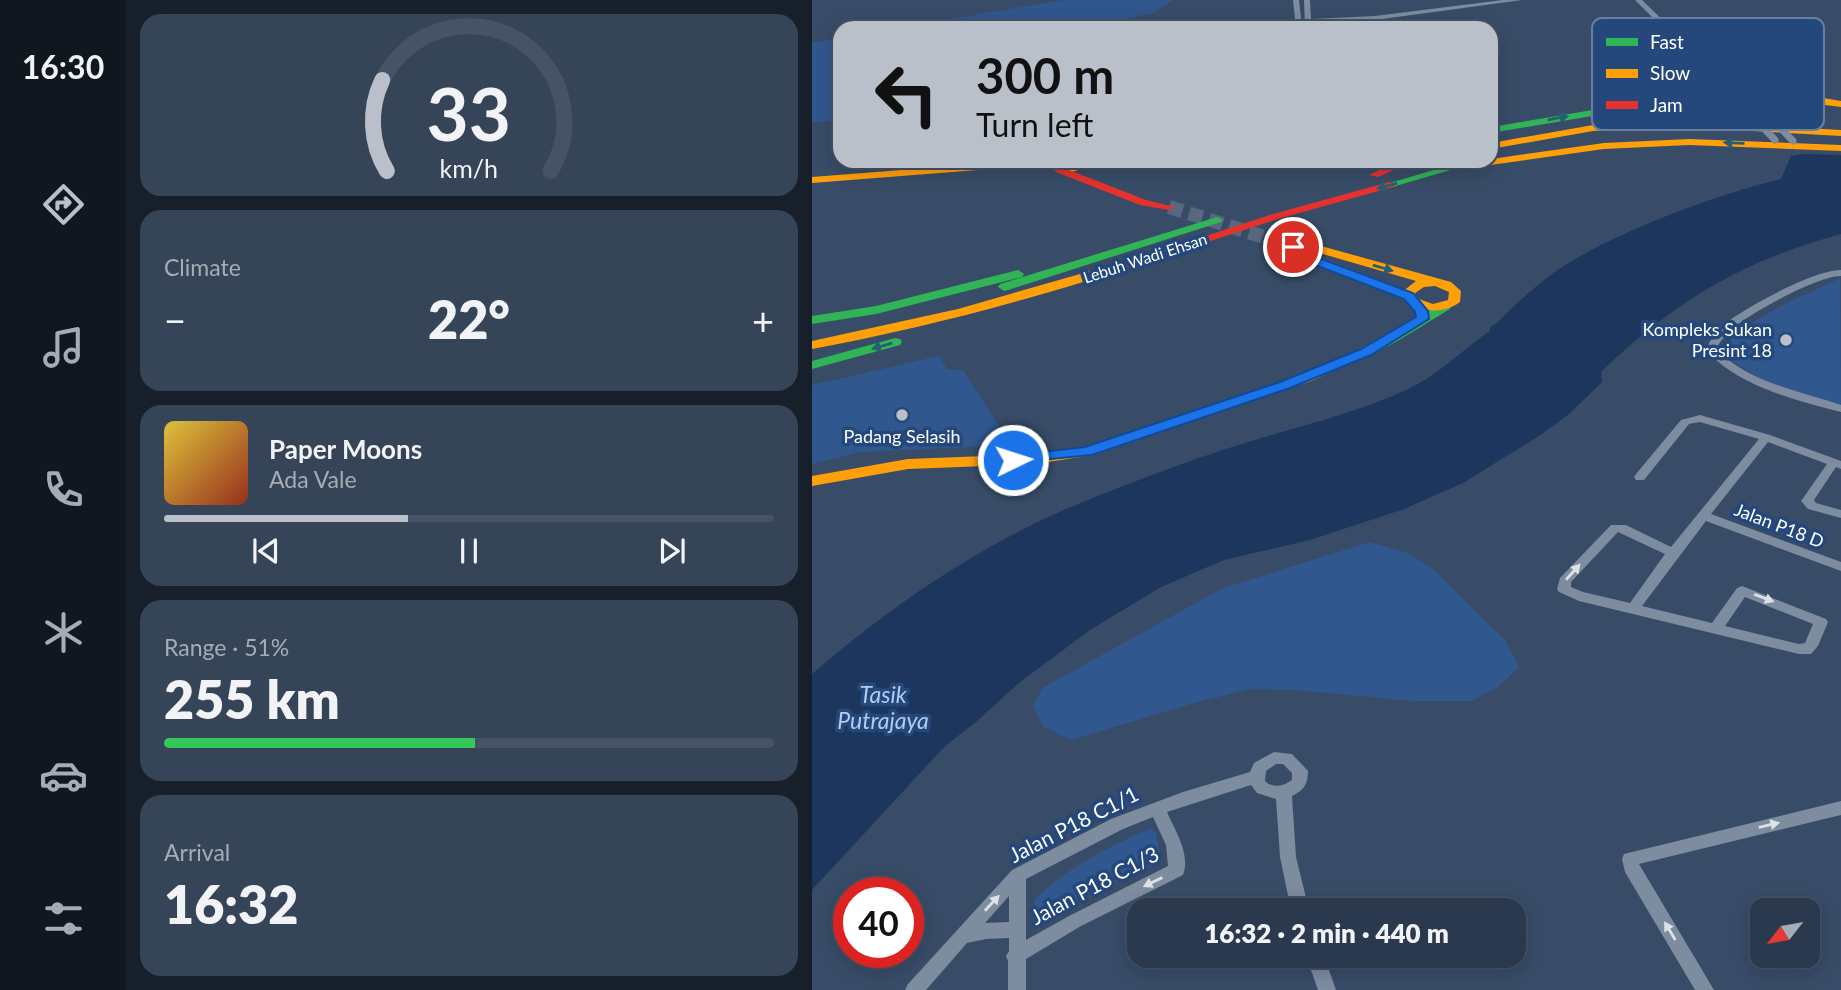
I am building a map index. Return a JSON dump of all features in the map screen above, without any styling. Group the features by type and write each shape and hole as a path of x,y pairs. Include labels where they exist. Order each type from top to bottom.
{"main road":[{"path":"1498,129 1592,113"},
{"path":"1498,144 1554,132 1592,128"},
{"path":"1498,155 1565,140 1655,130"},
{"path":"1783,130 1841,133"},
{"path":"1498,161 1604,146 1689,142 1841,148"},
{"path":"812,177 919,168"},
{"path":"812,177 961,168"},
{"path":"1056,168 1144,203 1164,206 1155,197 1097,180 1090,175 1087,168"},
{"path":"1374,175 1392,168"},
{"name":"Lebuh Wadi Ehsan","path":"812,334 947,304 1061,267 1402,168"},
{"name":"Lebuh Wadi Ehsan","path":"812,345 856,337 1039,292 1277,216 1450,168"},
{"path":"812,481 908,464 1035,459 1087,451 1306,378 1380,345 1445,306 1456,299 1455,291 1447,285 1317,249 1288,245 1307,257 1432,308 1445,306"},
{"path":"812,320 876,310 978,282 1061,267"},
{"path":"1423,319 1422,311 1411,299 1410,289 1415,285 1435,282"},
{"path":"812,365 939,329 1039,292"},
{"path":"812,473 868,463 897,461 908,464"}],"street":[{"path":"1296,0 1298,21"},
{"path":"1307,0 1308,21"},
{"path":"1342,21 1519,0"},
{"path":"1638,0 1658,18"},
{"path":"1766,130 1780,145"},
{"path":"1783,130 1799,146"},
{"path":"1841,273 1825,276 1765,302 1717,336 1711,349 1716,357 1734,371 1841,409"},
{"path":"1640,477 1690,420 1706,418 1838,463 1807,501 1812,506 1841,514"},
{"path":"1633,609 1673,553 1766,437"},
{"name":"Jalan P18 D","path":"1705,516 1841,567"},
{"path":"1673,553 1622,528 1615,528 1564,581 1564,589 1570,593 1633,609 1806,650 1811,646 1821,622 1742,591 1716,628"},
{"path":"1280,757 1293,761 1300,771 1300,782 1284,793 1276,794 1262,789 1256,777 1259,767 1268,760 1280,757"},
{"name":"Jalan P18 C1/1","path":"914,990 1018,875 1117,824 1157,808 1256,777"},
{"path":"1284,793 1288,857 1297,898"},
{"name":"Jalan P18 C1/3","path":"1015,956 1075,921 1177,870 1174,845 1157,808"},
{"path":"1704,990 1631,867 1630,859 1841,808"},
{"path":"1017,990 1015,956 1018,875"},
{"path":"961,937 986,931 1016,930"},
{"path":"1319,968 1327,990"}],"shaded area":[{"path":"1063,0 1173,0 1153,13 1119,21 938,21"},
{"path":"833,39 833,121 812,122 812,43"},
{"name":"Kompleks Sukan Presint 18","path":"1840,278 1841,408 1760,378 1725,357 1724,347 1749,325"},
{"name":"Padang Selasih","path":"939,356 947,369 963,370 1011,445 862,452 812,464 812,385"},
{"path":"1370,542 1408,553 1435,571 1505,640 1519,667 1498,687 1472,701 1411,701 1296,690 1251,689 1071,740 1044,727 1033,706 1044,687 1223,588"},
{"path":"1151,828 1156,833 1161,862 1041,919 1036,917 1034,900 1047,888 1104,850"}],"water":[{"name":"Tasik Putrajaya","path":"1841,155 1841,234 1741,271 1683,304 1601,372 1602,382 1568,415 1463,483 1404,509 1310,540 1224,560 1161,587 1090,630 1020,682 945,746 812,890 812,674 907,599 975,556 1046,518 1175,466 1322,421 1408,389 1450,362 1490,331 1490,327 1541,282 1582,255 1666,216 1781,179 1791,156"}],"tunnel":[{"path":"1169,207 1283,243"}],"traffic: fast":[{"path":"1498,129 1592,113"},
{"path":"1389,185 1451,168"},
{"path":"1004,287 1217,220"},
{"path":"812,320 876,310 1018,274"},
{"path":"1346,360 1380,345 1445,306"},
{"path":"812,365 895,342"}],"traffic: slow":[{"path":"1824,102 1841,104"},
{"path":"1498,145 1592,128"},
{"path":"1788,130 1841,133"},
{"path":"1498,161 1604,146 1689,142 1841,148"},
{"path":"812,180 965,168"},
{"path":"1058,169 1075,168"},
{"path":"1283,243 1317,249 1435,282"},
{"path":"812,345 962,312 1108,270"},
{"path":"1435,282 1447,285 1455,291 1454,302 1432,308 1410,300 1408,292 1421,283 1435,282"},
{"path":"812,481 908,464 1035,459 1087,451 1306,378 1346,360"}],"traffic: jam":[{"path":"1374,175 1392,168"},
{"path":"1060,170 1144,203 1169,207"},
{"path":"1108,270 1277,216 1389,185"},
{"path":"1304,255 1408,296"}],"place":[{"name":"Kompleks Sukan Presint 18","path":"1786,340"},
{"name":"Padang Selasih","path":"902,415"}],"route":[{"path":"1013,460 1057,457 1087,451 1306,378 1380,345 1423,319 1422,311 1408,296 1307,257 1293,247"}]}
